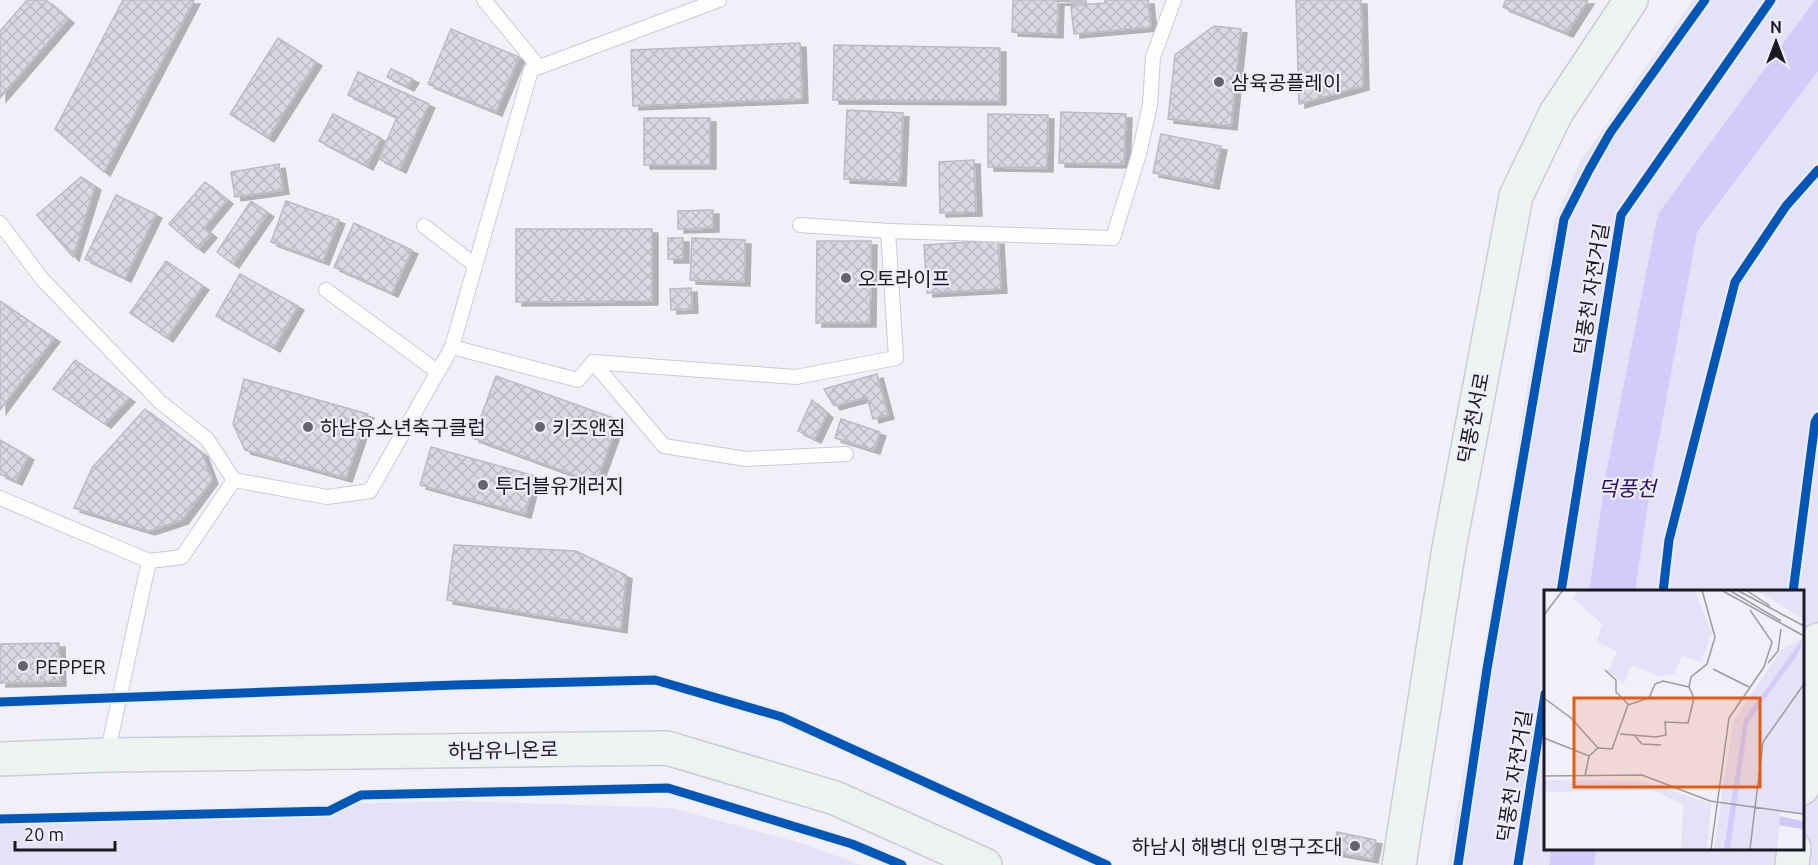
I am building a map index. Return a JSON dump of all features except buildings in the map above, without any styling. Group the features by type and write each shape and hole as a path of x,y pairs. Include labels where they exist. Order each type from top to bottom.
{"street":[{"name":"덕풍천서로","path":"1398,865 1449,548 1516,196 1556,113 1631,0"},
{"path":"1804,794 1808,710 1818,640"},
{"name":"하남유니온로","path":"0,759 107,755 667,748 835,798 985,865"},
{"path":"1792,865 1794,850"}],"lane":[{"path":"484,0 539,67"},
{"path":"0,223 50,287 160,402 207,439 234,480 327,497 370,491 452,347 531,70 719,0"},
{"path":"800,225 888,231 1113,238 1139,154 1148,115 1153,57 1174,0"},
{"path":"424,226 475,265"},
{"path":"592,362 796,376 896,358 888,231"},
{"path":"326,290 438,372"},
{"path":"452,347 578,380 592,362"},
{"path":"592,362 664,446 746,459 846,454"},
{"path":"0,498 149,561 182,557 234,480"},
{"path":"107,755 149,561"}],"shaded area":[{"path":"1693,0 1818,0 1818,865 1448,865 1555,220 1580,162"},
{"path":"460,801 672,808 804,844 861,865 0,865 0,813"}],"water":[{"name":"덕풍천","path":"1815,0 1818,0 1818,71 1697,232 1651,482 1635,590 1589,590 1606,474 1658,214"},
{"path":"1552,850 1596,850 1594,865 1549,865"}],"cycle path":[{"path":"1458,865 1487,669 1564,219 1610,133 1705,0"},
{"name":"덕풍천 자전거길","path":"1561,590 1621,215 1771,0"},
{"path":"1663,590 1669,540 1735,282 1786,206 1818,170"},
{"path":"1793,590 1815,422 1818,417"},
{"path":"0,702 655,680 782,717 1107,865"},
{"name":"덕풍천 자전거길","path":"1518,865 1544,700"},
{"path":"0,819 329,811 361,795 668,788 852,844 902,865"}],"place":[{"name":"삼육공플레이","path":"1219,82"},
{"name":"오토라이프","path":"846,278"},
{"name":"하남유소년축구클럽","path":"308,427"},
{"name":"키즈앤짐","path":"540,427"},
{"name":"투더블유개러지","path":"483,485"},
{"name":"PEPPER","path":"23,666"},
{"name":"하남시 해병대 인명구조대","path":"1355,846"}]}
